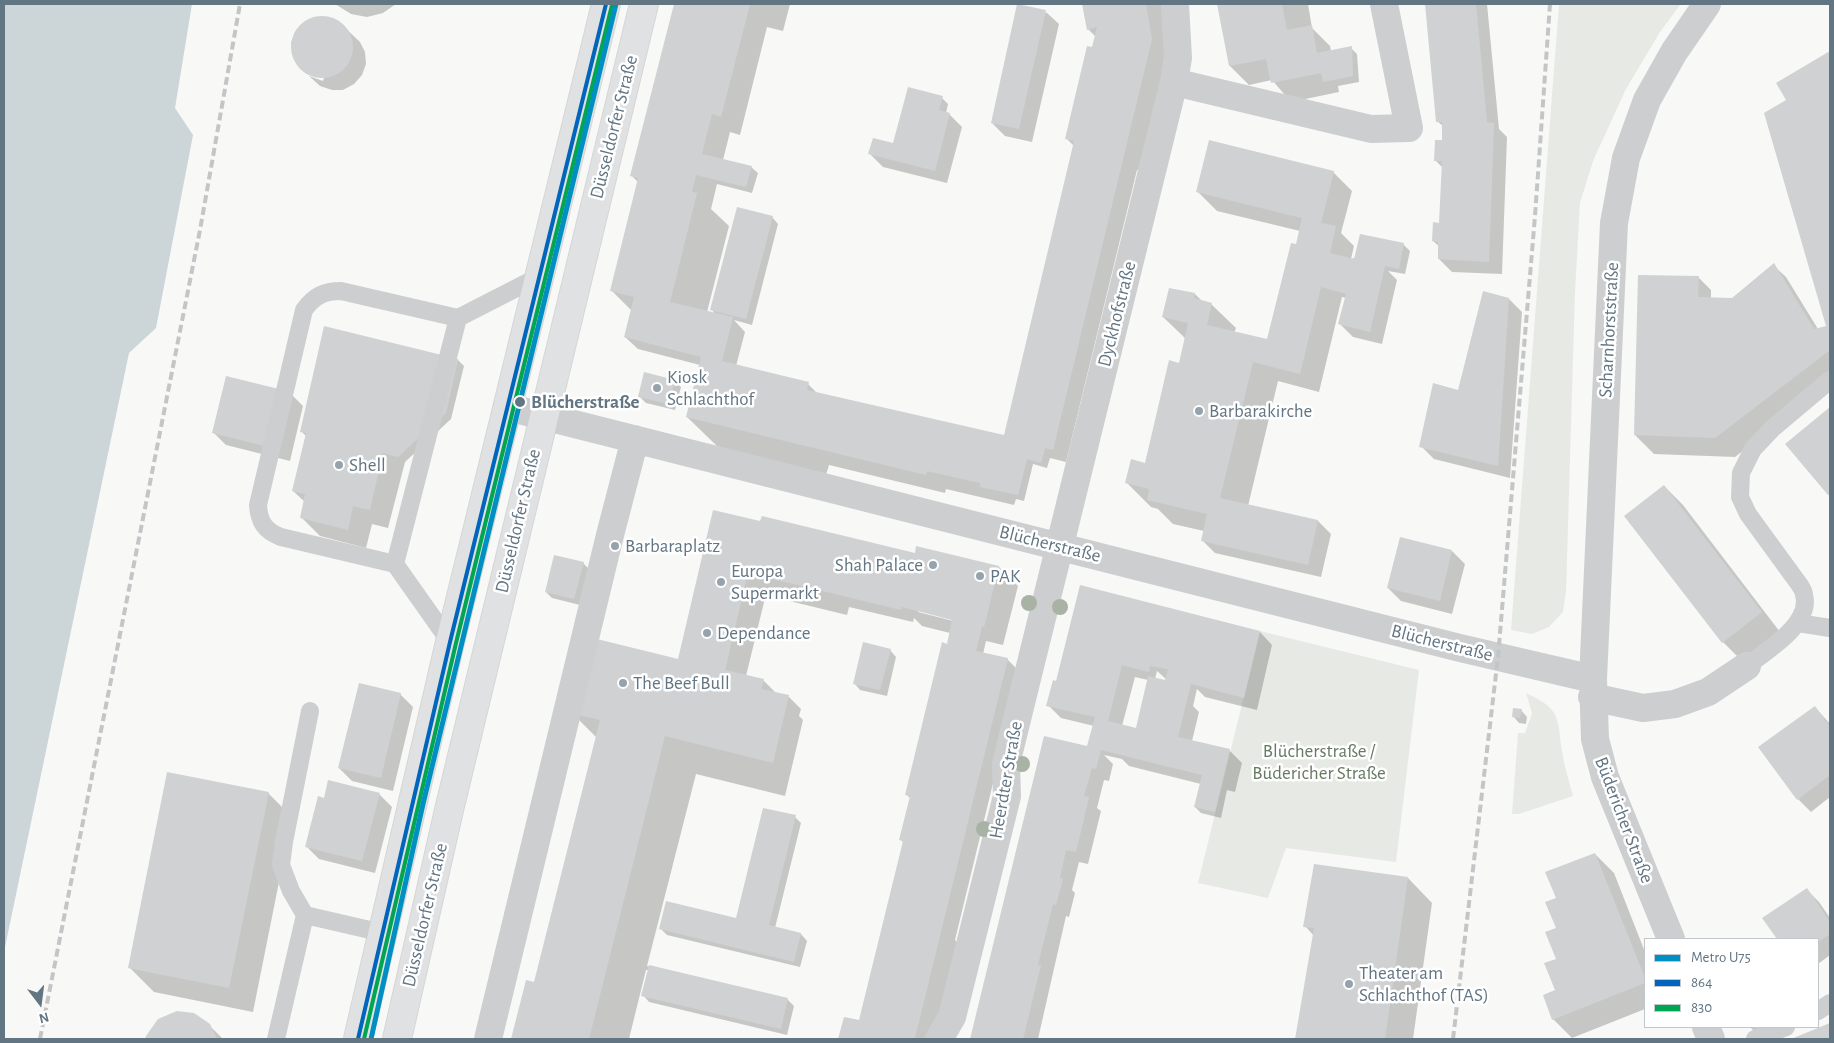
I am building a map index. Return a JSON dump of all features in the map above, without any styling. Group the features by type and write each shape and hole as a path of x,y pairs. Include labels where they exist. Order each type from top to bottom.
{"main road":[{"name":"Düsseldorfer Straße","path":"358,1039 450,642 606,4"},
{"name":"Düsseldorfer Straße","path":"397,1039 451,801 644,4"}],"street":[{"name":"Dyckhofstraße","path":"1060,546 1174,82 1178,58 1174,4"},
{"path":"1174,82 1371,129 1409,128 1384,4"},
{"name":"Scharnhorststraße","path":"1592,688 1614,223 1626,158 1647,100 1674,52 1707,4"},
{"name":"Blücherstraße","path":"507,407 1452,646 1592,688"},
{"path":"488,1039 635,440"},
{"name":"Heerdter Straße","path":"939,1039 952,1017 1007,796 1006,764 1060,546"},
{"path":"1592,688 1643,708 1675,704 1708,692 1747,666"},
{"name":"Büdericher Straße","path":"1592,688 1594,739 1603,770 1671,938"}],"lane":[{"path":"450,642 395,564 281,537 271,533 264,527 258,517 258,505 304,310 311,300 320,294 341,291 458,318 540,276"},
{"path":"395,564 458,318"},
{"path":"1747,666 1798,623 1804,610 1805,596 1800,584 1748,514 1740,497 1741,473 1753,449 1773,428 1830,380"},
{"path":"1798,623 1830,628"},
{"path":"276,1039 305,915 291,891 281,865 310,711"},
{"path":"305,915 383,933"},
{"path":"1819,1010 1830,1003"},
{"path":"1755,1039 1783,1028"}],"green space":[{"path":"1559,4 1681,4 1660,32 1626,89 1593,161 1580,203 1575,293 1566,592 1563,612 1549,627 1532,634 1511,630"},
{"name":"Blücherstraße / Büdericher Straße","path":"1260,631 1419,670 1396,862 1286,848 1268,898 1198,883"},
{"path":"1526,693 1546,704 1555,715 1573,796 1519,814 1512,814 1518,733 1525,733 1532,713"}],"shaded area":[{"path":"4,4 192,4 175,108 193,135 156,328 129,353 4,952"}],"building":[{"path":"674,4 750,4 721,117 712,114 702,154 752,166 746,187 696,175 692,192 697,193 670,302 733,317 722,361 809,382 807,390 1004,435 1074,141 1065,139 1087,46 1092,47 1097,27 1087,30 1082,4 1146,4 1152,39 1053,450 1045,448 1041,463 1027,459 1018,495 980,487 980,483 927,471 926,475 686,417 701,357 624,337 634,297 610,291 638,178 630,176"},
{"path":"1017,4 1046,10 1019,129 991,123"},
{"path":"1217,4 1282,4 1287,30 1312,25 1317,53 1352,46 1353,76 1323,82 1321,73 1271,83 1266,59 1229,66"},
{"path":"1425,4 1476,4 1487,122 1494,123 1489,262 1438,259 1438,242 1432,241 1433,222 1439,223 1442,161 1434,161 1435,140 1442,140 1442,122 1436,122"},
{"path":"316,16 328,16 344,25 351,35 353,47 351,59 344,69 328,78 316,78 305,73 296,64 291,53 291,41 296,30 305,21"},
{"path":"1830,51 1830,350 1715,438 1634,435 1638,275 1699,276 1698,297 1732,298 1774,263 1814,329 1826,326 1764,113 1786,100 1776,83"},
{"path":"908,87 943,96 939,110 950,113 935,171 868,154 873,138 893,143"},
{"path":"1209,140 1334,171 1321,223 1336,226 1330,253 1354,259 1360,234 1404,243 1399,269 1385,266 1370,332 1338,324 1346,294 1321,287 1300,374 1253,362 1220,498 1318,520 1308,565 1201,541 1207,514 1147,500 1149,489 1125,483 1131,459 1145,463 1169,360 1179,363 1188,323 1162,317 1169,288 1195,293 1194,298 1212,303 1207,325 1267,339 1291,243 1296,244 1302,218 1196,192"},
{"path":"737,207 773,216 746,319 710,310"},
{"path":"1483,291 1509,298 1498,466 1419,447 1433,383 1458,390"},
{"path":"324,326 458,359 446,413 398,457 383,453 370,510 353,506 348,530 300,518 305,494 292,491 306,433 300,432"},
{"name":"Kiosk Schlachthof","path":"644,372 675,380 669,404 638,397"},
{"path":"226,376 291,392 277,449 212,433"},
{"path":"1830,407 1830,494 1828,495 1785,444"},
{"path":"1664,485 1762,612 1722,643 1624,516"},
{"path":"713,510 760,521 762,516 915,553 916,546 999,566 976,651 1008,658 915,1038 838,1039 844,1017 859,1020 903,841 899,840 910,796 905,795 942,642 947,644 952,620 902,607 901,610 748,573 725,670 764,679 761,689 789,695 773,763 665,736 589,1039 511,1039 526,980 534,982 600,720 570,713 589,637 678,659"},
{"path":"1400,537 1452,550 1440,601 1387,588"},
{"path":"554,555 584,562 574,599 545,592"},
{"path":"1080,585 1260,631 1244,698 1191,684 1178,737 1230,749 1215,812 1194,807 1202,775 1101,750 1096,769 1092,768 1084,796 1089,797 1076,852 1066,850 1060,878 1063,879 1056,905 1053,904 1038,965 1041,965 1023,1039 970,1039 1044,736 1087,746 1095,717 1046,706 1053,680 1056,681","holes":["1122,665 1149,672 1150,666 1168,669 1165,680 1148,676 1136,728 1108,721"]},
{"path":"863,642 891,649 880,690 853,684"},
{"path":"359,683 401,693 381,778 338,768"},
{"path":"1815,706 1830,727 1830,775 1797,800 1758,747"},
{"path":"1513,708 1522,709 1520,718 1512,717"},
{"path":"167,772 269,792 229,988 128,968"},
{"path":"328,780 380,793 362,861 305,847 318,796 324,798"},
{"path":"763,808 796,815 769,925 801,933 794,962 659,929 666,901 736,918"},
{"path":"1595,853 1644,976 1644,983 1552,1020 1543,995 1555,990 1544,963 1556,959 1545,932 1556,928 1545,902 1556,898 1545,872"},
{"name":"Theater am Schlachthof (TAS)","path":"1314,864 1408,877 1385,1039 1295,1039 1314,928 1303,927"},
{"path":"1807,888 1830,922 1830,934 1819,941 1819,938 1776,938 1762,918"},
{"path":"649,965 788,998 781,1029 641,996"},
{"path":"177,1011 194,1013 210,1024 217,1039 145,1039 158,1019"},
{"path":"1830,1023 1830,1039 1791,1039 1819,1028"}],"railway":[{"path":"40,1039 200,230 240,4"},
{"path":"1453,1039 1498,657 1535,216 1550,4"}],"metro line":[{"name":"U75","path":"371,1039 423,804 616,4"}],"transit line":[{"name":"864","path":"358,1039 450,642 606,4"},
{"name":"830","path":"364,1039 456,643 612,5"}],"place":[{"name":"Kiosk Schlachthof","path":"657,388"},
{"name":"Blücherstraße","path":"520,402"},
{"name":"Barbarakirche","path":"1199,411"},
{"name":"Shell","path":"339,465"},
{"name":"Barbaraplatz","path":"615,546"},
{"name":"Shah Palace","path":"933,565"},
{"name":"PAK","path":"980,576"},
{"name":"Europa Supermarkt","path":"721,582"},
{"name":"Dependance","path":"707,633"},
{"name":"The Beef Bull","path":"623,683"},
{"name":"Theater am Schlachthof (TAS)","path":"1349,984"}]}
